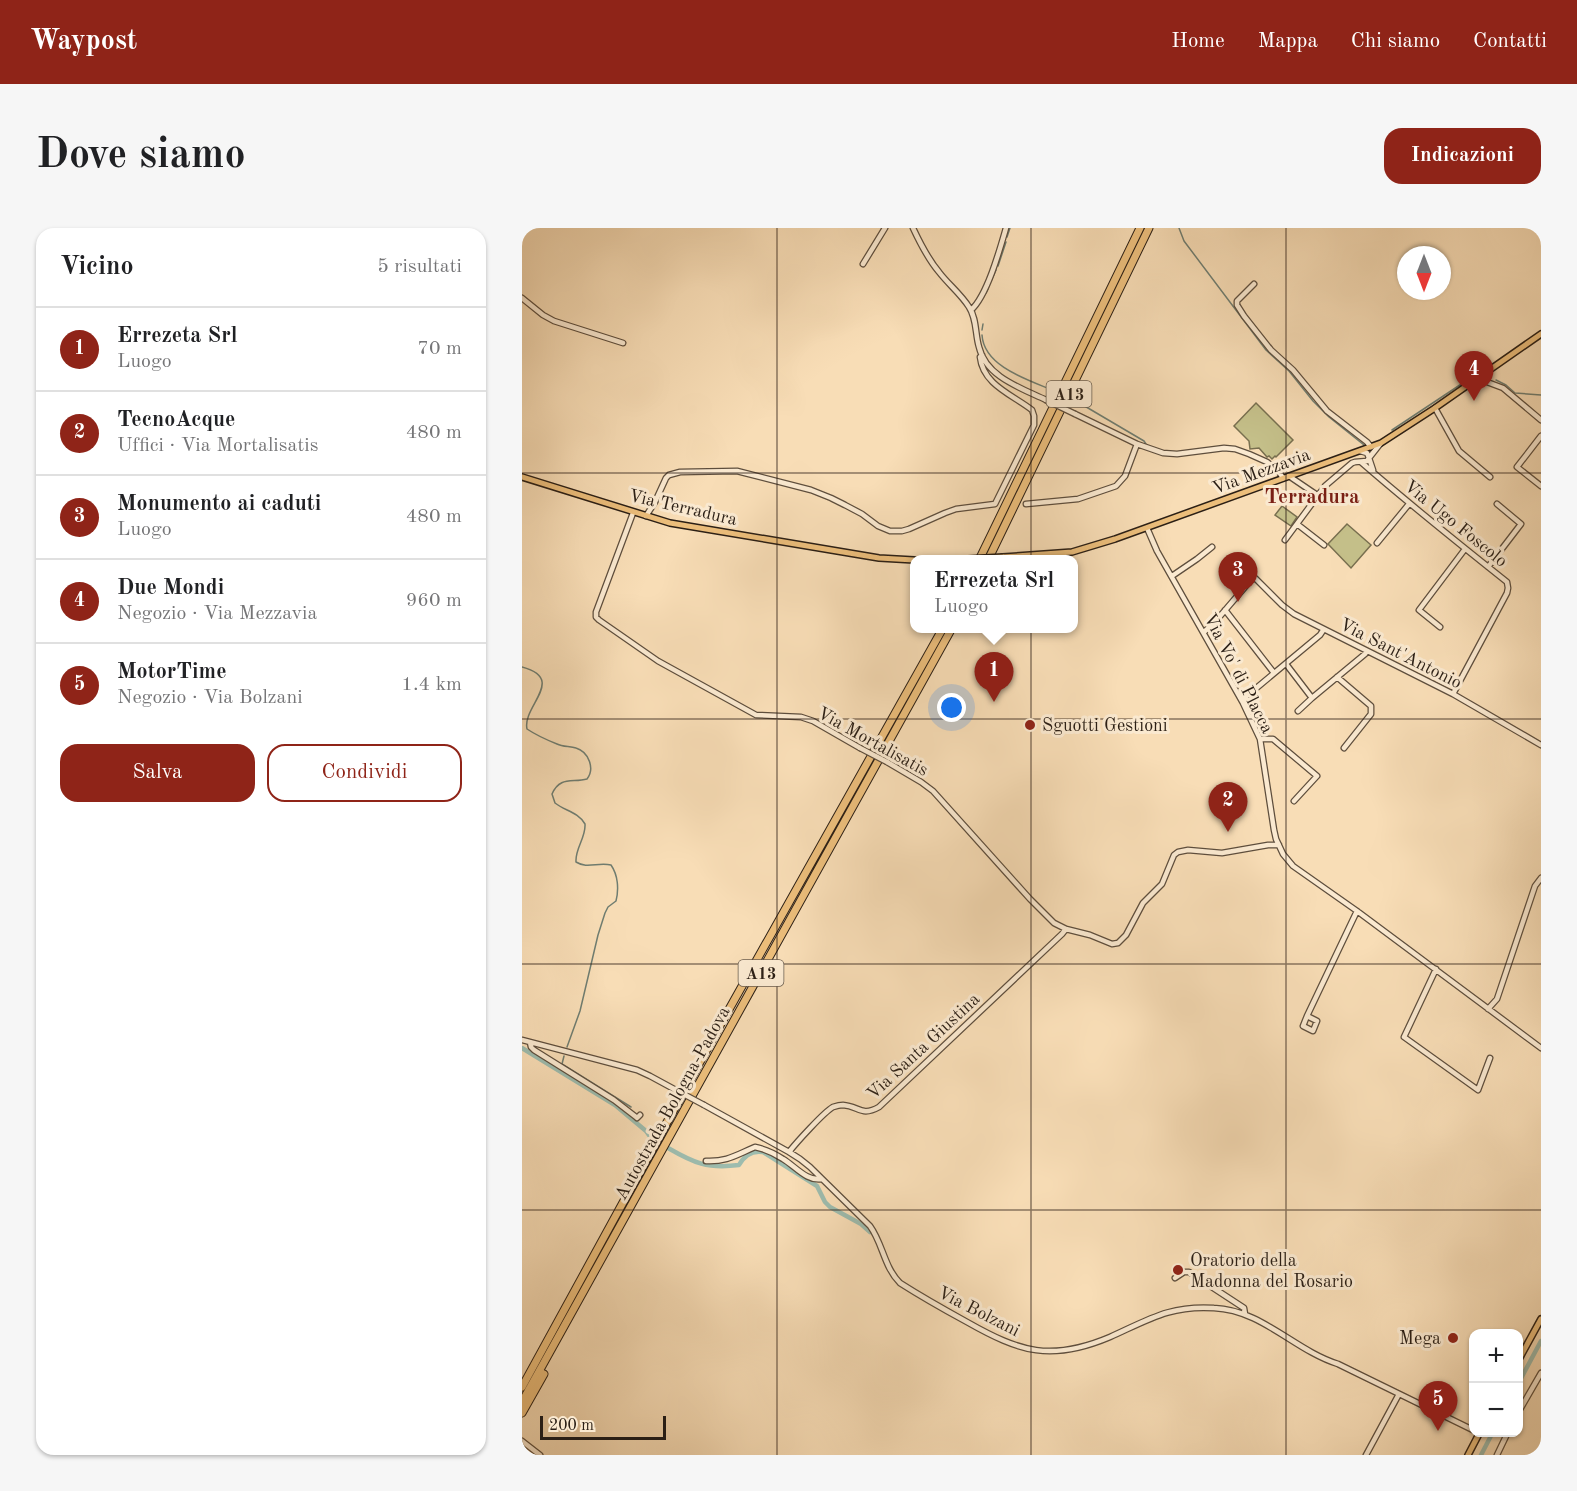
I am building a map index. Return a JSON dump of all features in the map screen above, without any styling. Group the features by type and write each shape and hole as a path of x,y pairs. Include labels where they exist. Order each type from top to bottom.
{"highway":[{"name":"A13","path":"981,555 1140,228"},
{"name":"A13","path":"990,555 1149,228"},
{"name":"Autostrada Bologna-Padova","path":"522,1387 718,1029 940,633"},
{"name":"Autostrada Bologna-Padova","path":"522,1402 949,633"},
{"name":"A13","path":"522,1413 570,1317"}],"main road":[{"name":"Via Mezzavia","path":"1031,555 1072,552 1147,528 1381,443 1541,334"},
{"name":"Via Terradura","path":"522,477 633,513 692,527 879,558 910,560"},
{"path":"1523,1352 1541,1319"},
{"path":"1468,1455 1477,1437"}],"street":[{"path":"863,264 885,228"},
{"path":"913,228 937,270 971,310 982,355 1003,378 1137,444 1163,453 1190,453 1216,449 1235,449 1249,453 1267,462 1286,477 1317,495"},
{"path":"971,310 979,302 992,272 1006,228"},
{"path":"1254,284 1237,301 1244,316 1271,351 1293,370 1327,411 1371,447"},
{"path":"522,298 549,318 623,343"},
{"path":"646,516 666,478 680,472 737,471 811,490 845,505 890,531 905,531 956,509 995,504 1034,425 1035,416 1032,410 996,386 986,376 981,367 980,357 982,355"},
{"path":"1482,375 1487,382 1503,388 1541,420"},
{"path":"1435,408 1459,452 1490,477"},
{"path":"1541,436 1517,467 1541,486"},
{"path":"1285,540 1325,486 1352,463 1367,460 1381,443"},
{"path":"1026,504 1078,499 1116,486 1125,476 1137,444"},
{"path":"1360,451 1365,452 1374,472"},
{"name":"Via Ugo Foscolo","path":"1360,462 1507,582 1508,588 1453,694"},
{"path":"1377,543 1409,504"},
{"path":"1488,567 1521,524 1497,504"},
{"name":"Via Mortalisatis","path":"633,513 596,612 599,620 658,661 756,715 786,716 813,721 921,782 933,791 1054,923 1112,944 1118,943 1126,935 1143,903 1162,884 1174,855 1178,852 1188,850 1222,853 1278,845"},
{"path":"1297,524 1324,545"},
{"name":"Via Vo' di Placca","path":"1147,528 1157,551 1242,700 1260,739 1276,838 1283,854 1293,866 1541,1048"},
{"path":"1172,576 1212,547"},
{"path":"1440,627 1419,610 1465,549"},
{"name":"Via Sant'Antonio","path":"1225,610 1255,578 1294,614 1453,694 1541,745"},
{"path":"1204,632 1225,610 1274,673"},
{"path":"1242,700 1320,635 1324,629"},
{"path":"1298,711 1367,651"},
{"path":"1286,664 1312,698"},
{"path":"1337,677 1371,706 1371,714 1344,748"},
{"path":"1260,739 1273,739 1317,776 1294,801"},
{"path":"1268,845 1276,838"},
{"path":"1488,1009 1497,999 1535,886 1541,878"},
{"path":"1307,1016 1357,911"},
{"name":"Via Santa Giustina","path":"789,1152 826,1113 836,1106 842,1105 865,1112 879,1107 1066,929"},
{"path":"1436,969 1404,1036 1478,1090 1490,1058"},
{"name":"Via Bolzani","path":"522,1040 637,1070 789,1152 810,1167 870,1226 875,1232 893,1276 976,1327 1014,1346 1046,1351 1086,1347 1156,1315 1189,1308 1217,1308 1245,1314 1266,1324 1323,1359 1338,1364 1469,1428"},
{"name":"Via Bolzani","path":"530,1042 534,1050 614,1100 636,1117 640,1115"},
{"name":"Via Bolzani","path":"705,1161 720,1162 755,1147 776,1155 806,1176 815,1180 822,1179"},
{"name":"Via Bolzani","path":"1175,1278 1184,1272 1189,1272 1244,1308 1245,1314"},
{"path":"1523,1404 1541,1373"},
{"path":"1366,1455 1399,1394"},
{"path":"1497,1455 1506,1437"},
{"path":"523,1441 540,1455"}],"shaded area":[{"path":"1256,403 1293,440 1272,459 1259,448 1250,449 1249,441 1234,426"},
{"path":"1282,506 1297,517 1291,526 1275,515"},
{"path":"1347,524 1371,545 1351,568 1328,544"}],"waterway":[{"path":"1007,237 1010,228"},
{"path":"1179,228 1184,241 1266,350 1289,371 1329,417 1364,445"},
{"path":"998,266 1006,242"},
{"path":"991,281 996,270"},
{"path":"986,293 988,289"},
{"path":"982,330 983,324"},
{"path":"982,335 985,346 1000,365 1023,378 1057,392"},
{"path":"1392,430 1484,369"},
{"path":"1496,380 1515,393 1541,395"},
{"path":"1071,398 1146,444"},
{"path":"522,667 535,672 541,679 542,686 530,711 527,729 559,745 581,750 589,761 590,770 587,779 563,782 555,788 552,794 555,803 575,814 585,824 576,862 584,865 611,865 617,882 616,901 608,907 605,913 580,1011 567,1047"},
{"path":"522,1048 615,1105 655,1141"},
{"path":"564,1056 562,1064 631,1107"},
{"path":"668,1148 701,1164 718,1166 739,1165 748,1154 763,1152 817,1186 830,1207 861,1224 870,1232"},
{"path":"1519,1383 1541,1341"},
{"path":"1481,1455 1490,1437"}],"place":[{"name":"Due Mondi","path":"1474,401"},
{"name":"Monumento ai caduti","path":"1238,602"},
{"name":"Errezeta Srl","path":"994,702"},
{"name":"Sguotti Gestioni","path":"1030,725"},
{"name":"TecnoAcque","path":"1228,832"},
{"name":"Oratorio della Madonna del Rosario","path":"1178,1270"},
{"name":"Mega","path":"1453,1338"},
{"name":"MotorTime","path":"1438,1431"}],"district":[{"name":"Terradura","path":"1312,496"}]}
